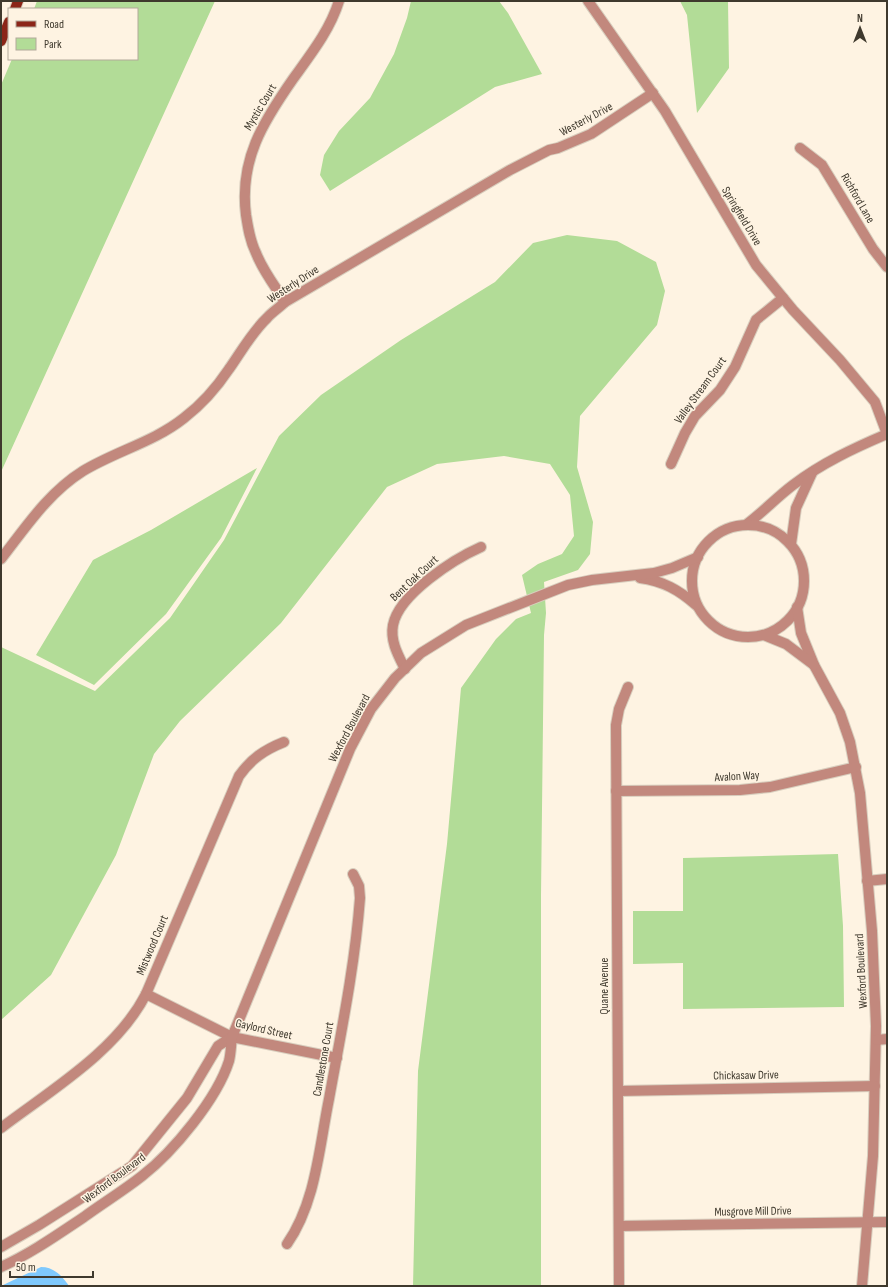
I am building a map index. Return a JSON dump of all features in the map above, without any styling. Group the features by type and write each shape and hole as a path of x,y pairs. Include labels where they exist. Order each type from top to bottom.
{"main road":[{"path":"1,41 8,24"}],"street":[{"name":"Mystic Court","path":"285,302 263,268 255,252 249,232 244,196 249,160 254,142 262,127 273,108 320,42 338,1"},
{"name":"Springfield Drive","path":"588,1 665,111 756,265 783,298 840,360 875,402 887,434"},
{"name":"Westerly Drive","path":"1,559 32,517 50,497 82,472 151,439 184,418 198,405 228,370 255,331 285,302 510,170 549,150 558,148 590,134 653,93"},
{"name":"Richford Lane","path":"800,148 822,165 873,249 887,267"},
{"name":"Valley Stream Court","path":"671,464 685,433 695,416 720,390 735,367 756,320 783,298"},
{"path":"747,524 771,530 792,544 801,563 803,574 801,596 797,607 783,624 764,635 742,638 721,631 704,617 697,606 692,580 698,557 705,546 714,537 725,530 747,524 793,485 838,455 887,434"},
{"path":"792,544 796,508 812,473"},
{"name":"Bent Oak Court","path":"405,669 396,652 393,639 393,626 397,612 403,603 442,567 481,547"},
{"name":"Wexford Boulevard","path":"632,577 672,568 698,557"},
{"name":"Wexford Boulevard","path":"1,1267 19,1259 69,1227 143,1176 205,1108 215,1091 229,1060 232,1037 350,749 371,709 384,691 421,653 441,639 473,622 568,585 612,577 632,577 655,580 682,592 697,606"},
{"name":"Wexford Boulevard","path":"797,607 801,633 814,665 840,713 850,742 856,766 860,793 872,932 876,1040 874,1156 862,1286"},
{"name":"Wexford Boulevard","path":"764,635 786,644 814,665"},
{"name":"Quane Avenue","path":"620,1286 616,725 618,709 628,687"},
{"name":"Mistwood Court","path":"1,1128 110,1045 129,1024 146,994 239,776 247,765 259,754 284,742"},
{"name":"Avalon Way","path":"616,791 740,790 770,787 856,766"},
{"name":"Candlestone Court","path":"287,1244 302,1219 310,1197 337,1058 360,908 358,886 353,874"},
{"path":"867,881 887,880"},
{"name":"Gaylord Street","path":"146,994 232,1037 337,1058"},
{"name":"Wexford Boulevard","path":"1,1247 40,1225 132,1166 187,1098 218,1046 232,1037"},
{"path":"876,1040 887,1039"},
{"name":"Chickasaw Drive","path":"618,1091 875,1086"},
{"name":"Musgrove Mill Drive","path":"619,1226 887,1222"}],"green space":[{"path":"37,1 215,1 1,472 1,85 12,60 138,60 138,8 34,8"},
{"path":"411,1 499,1 508,13 542,74 495,87 330,191 320,175 324,155 339,131 370,98 394,54 407,18"},
{"path":"680,1 728,1 729,68 697,113 687,15"},
{"path":"567,235 617,241 656,262 665,291 657,325 580,416 577,467 593,522 590,554 578,570 544,582 546,613 544,635 541,896 541,1286 413,1286 418,1071 447,844 461,688 496,639 516,619 531,613 522,575 538,564 562,554 574,536 570,495 550,464 504,456 437,464 387,487 281,623 180,721 154,754 116,855 51,975 1,1020 1,647 95,691 170,618 224,540 279,436 321,395 401,340 495,282 533,243"},
{"path":"257,468 221,538 166,614 94,685 36,655 93,560 151,530"},
{"path":"838,854 843,926 844,1007 683,1009 683,963 633,964 633,911 683,911 683,858"}],"water":[{"path":"41,1267 54,1270 69,1286 1,1286"}]}
